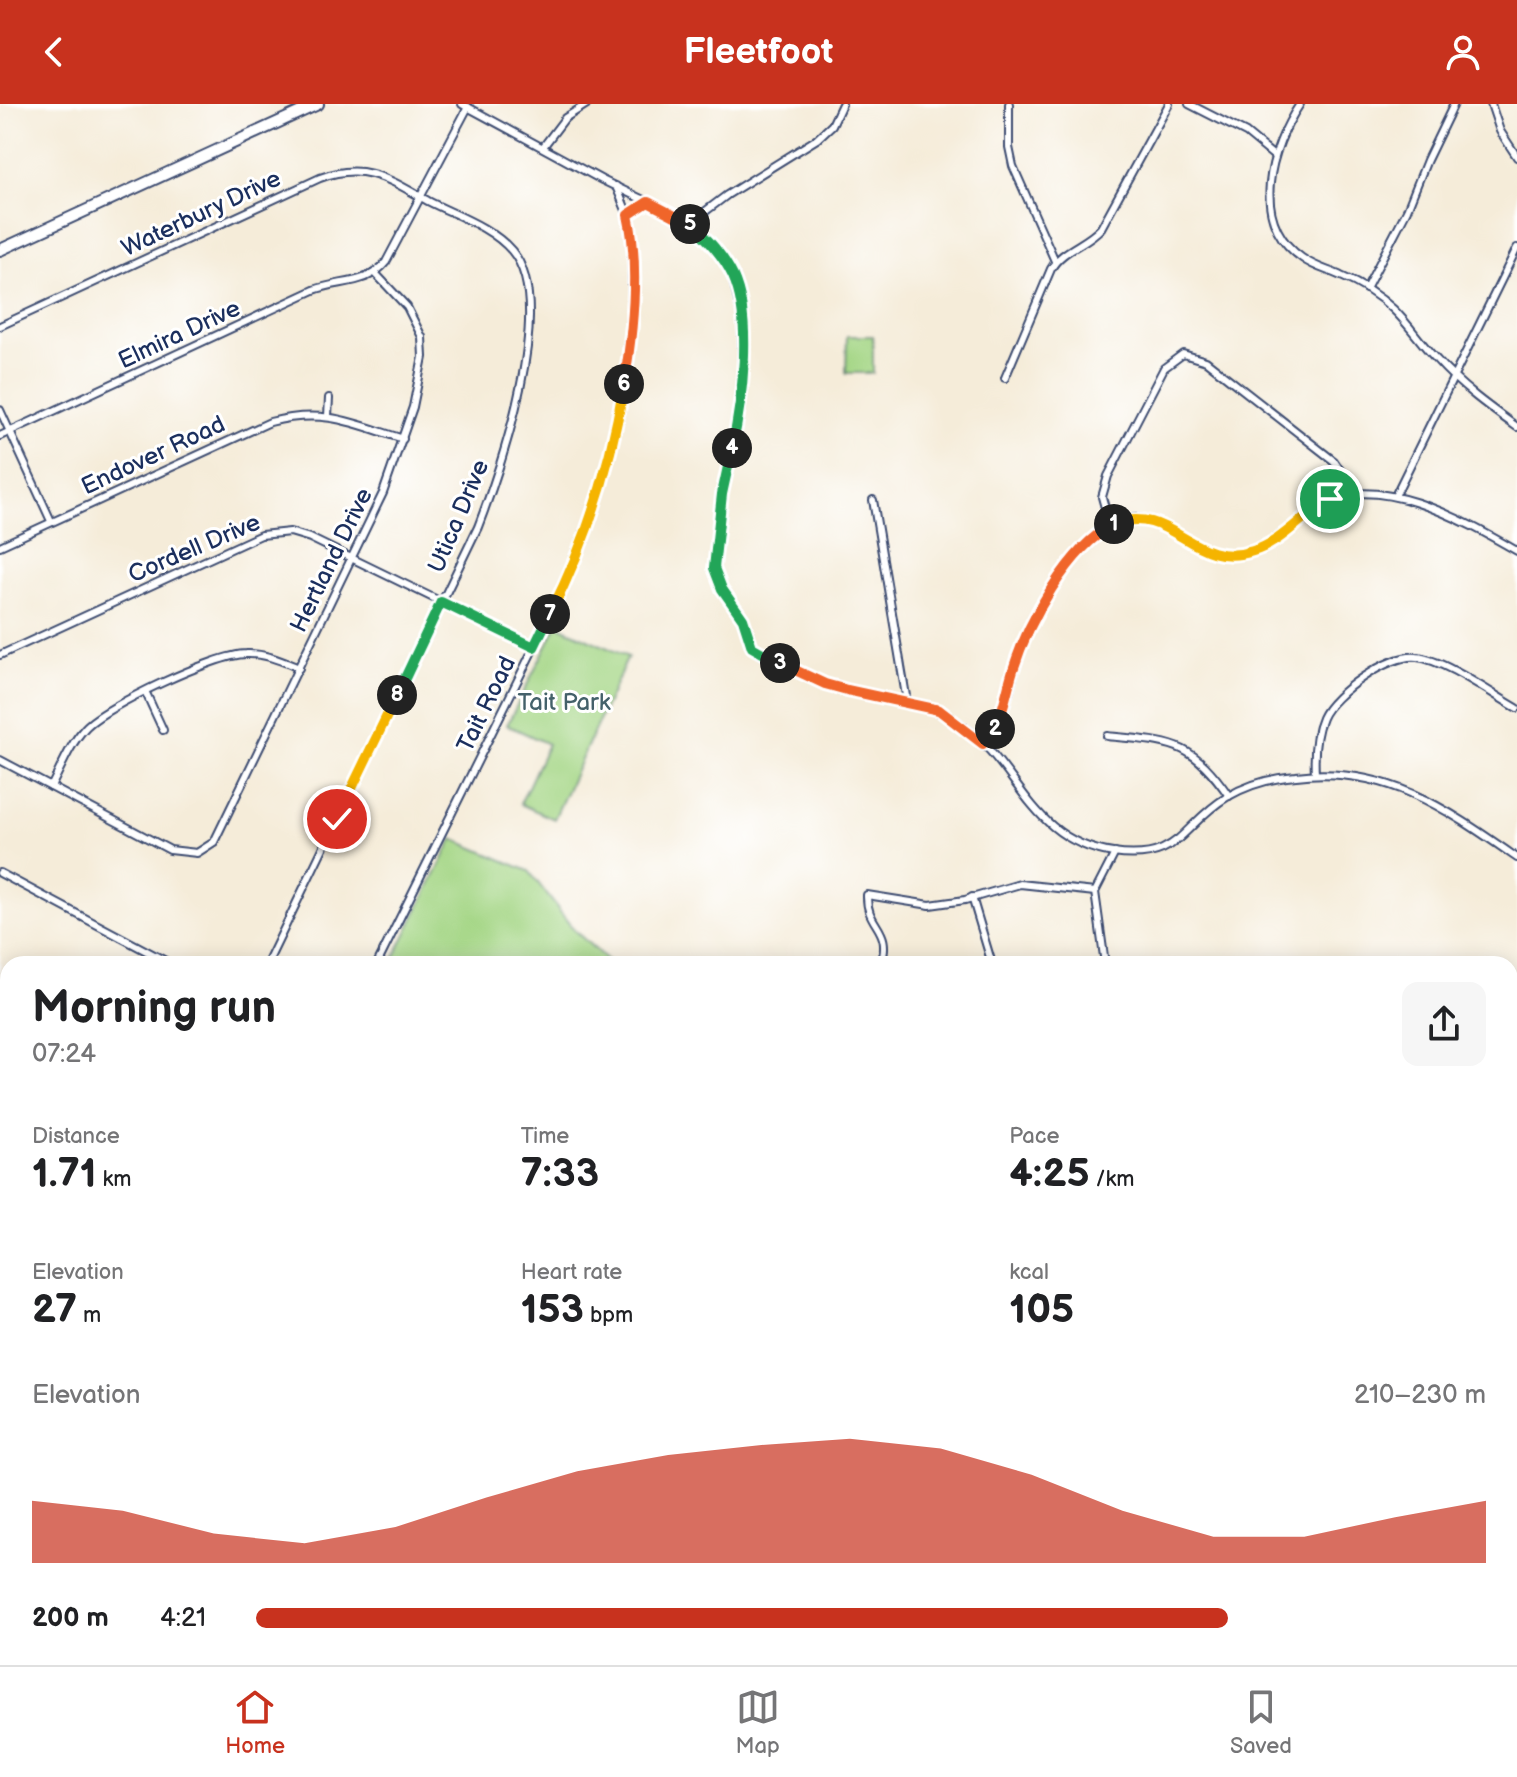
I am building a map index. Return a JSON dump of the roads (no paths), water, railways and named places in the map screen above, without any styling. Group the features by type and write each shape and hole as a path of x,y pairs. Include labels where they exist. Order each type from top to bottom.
{"main road":[{"path":"0,250 318,104"}],"street":[{"path":"543,147 565,118 587,104"},
{"path":"690,223 727,195 817,139 832,125 842,104"},
{"path":"1009,104 1009,147 1013,166 1055,261"},
{"path":"1005,378 1009,362 1055,261 1087,242 1101,228 1169,104"},
{"path":"1189,104 1246,133 1274,156"},
{"path":"1300,104 1274,156 1270,203 1280,235 1303,259 1366,289 1392,309 1455,378 1517,427"},
{"path":"1366,289 1407,210 1454,104"},
{"path":"1491,104 1500,131 1517,157"},
{"path":"376,274 386,262 421,197 465,106 690,223 718,252 732,275 742,316 742,385 713,559 716,577 743,619 749,642 756,651 825,684 939,710 983,744 1052,827 1082,846 1115,853 1146,854 1165,850 1229,796 1262,783 1315,774 1357,776 1403,788 1461,820 1517,858"},
{"name":"Waterbury Drive","path":"0,326 331,174 356,170 371,173 421,197"},
{"name":"Tait Road","path":"381,956 569,575 609,464 619,417 632,311 633,246 628,215 616,186"},
{"name":"Utica Drive","path":"271,956 478,527 505,451 521,381 529,299 520,262 505,244 421,197"},
{"path":"628,215 648,202"},
{"path":"1395,496 1517,248"},
{"name":"Elmira Drive","path":"0,436 314,290 376,274"},
{"name":"Hertland Drive","path":"51,787 170,850 197,853 214,842 383,493 403,439 420,379 422,337 407,307 376,274"},
{"path":"1110,526 1102,497 1108,476 1164,368 1183,354 1206,361 1334,461 1350,493"},
{"path":"328,416 329,398"},
{"path":"0,410 51,521"},
{"name":"Endover Road","path":"0,546 270,422 328,416 403,439"},
{"path":"983,744 1000,719 1013,669 1033,621 1053,587 1087,546 1110,526 1132,519 1148,520 1161,523 1199,548 1223,554 1243,554 1265,547 1317,507 1350,493 1371,491 1395,496 1461,521 1517,551"},
{"path":"873,500 907,702"},
{"name":"Cordell Drive","path":"0,655 261,535 280,532 300,535 534,647"},
{"path":"0,760 51,787 74,743 87,725 103,713 207,664 235,655 261,654 299,668"},
{"path":"1315,774 1318,729 1326,709 1375,669 1394,658 1419,657 1436,662 1517,708"},
{"path":"146,693 163,730"},
{"path":"1107,736 1156,740 1188,751 1210,769 1229,796"},
{"path":"1104,956 1095,892 1115,853"},
{"path":"0,873 156,956"},
{"path":"884,956 884,939 869,915 867,895 930,905 1020,884 1095,892"},
{"path":"972,897 990,956"}],"park label":[{"name":"Tait Park","path":"564,702"}]}
